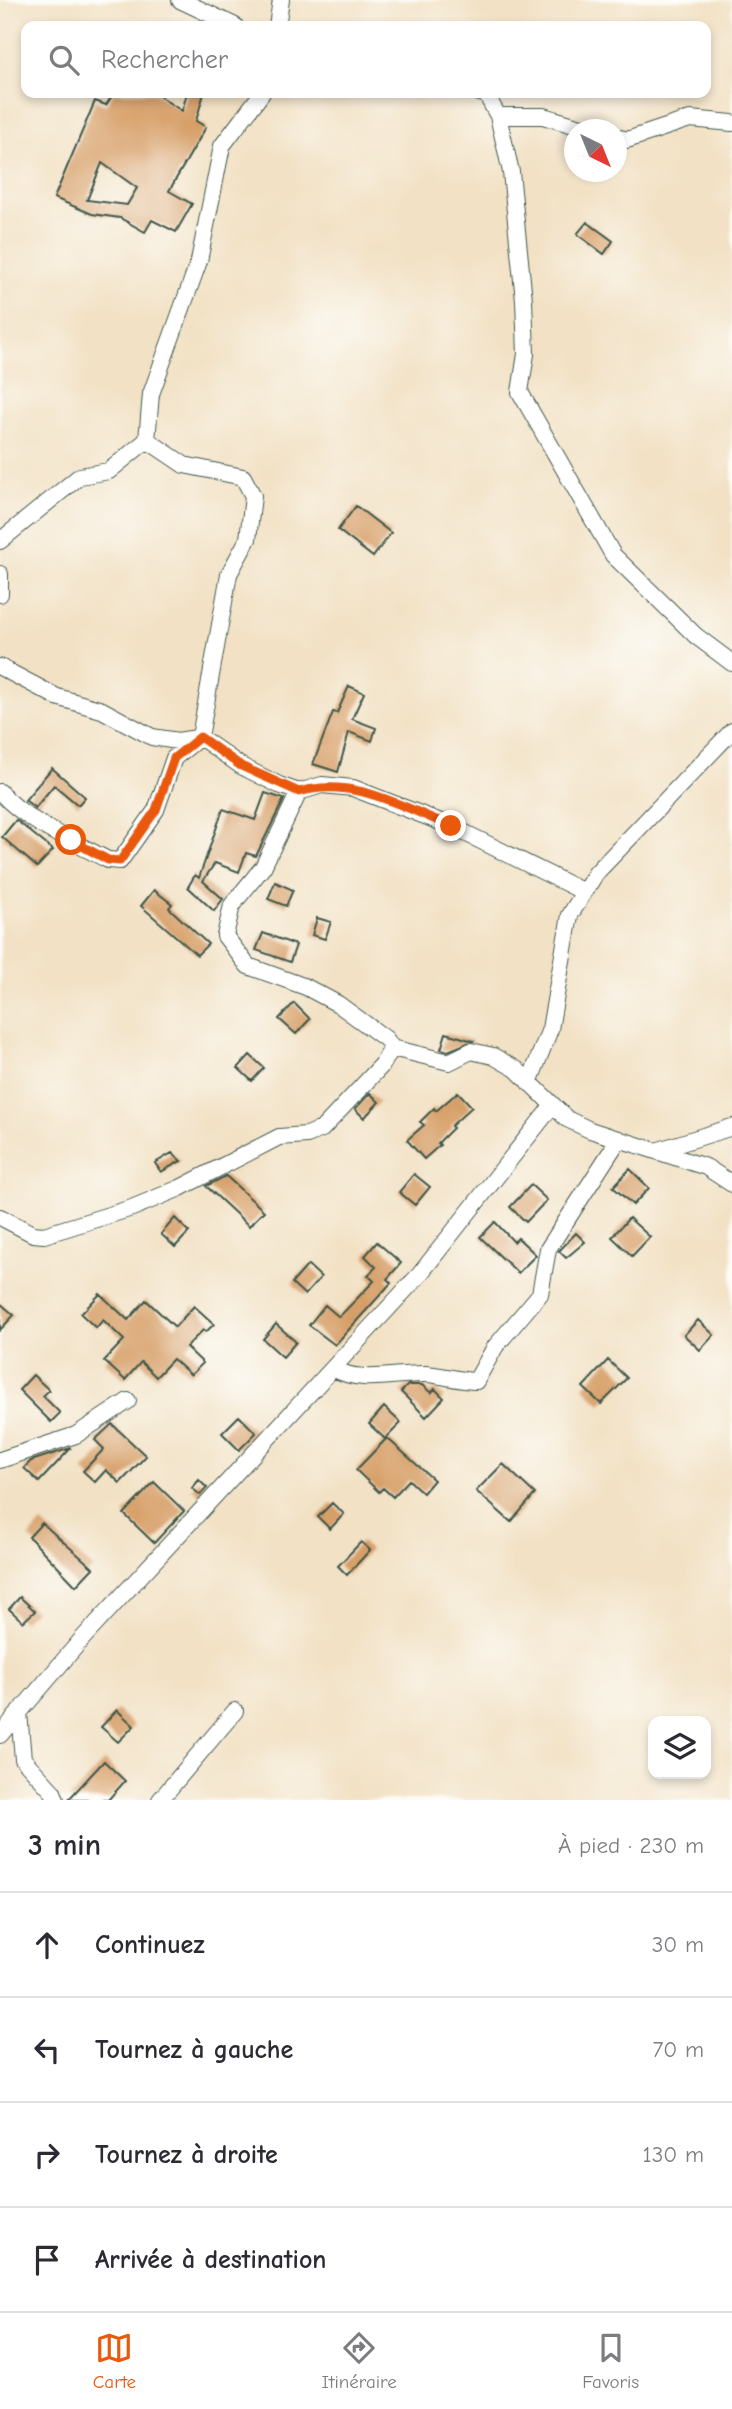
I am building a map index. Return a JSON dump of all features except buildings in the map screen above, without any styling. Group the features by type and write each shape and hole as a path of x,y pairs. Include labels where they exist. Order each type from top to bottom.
{"street":[{"path":"180,0 224,21"},
{"path":"278,21 281,0"},
{"path":"0,541 80,477 109,471 146,440 150,394 199,261 222,146 258,98"},
{"path":"488,98 498,117 511,172 524,300 526,354 520,392 613,555 696,636 732,663"},
{"path":"498,117 543,116 564,122"},
{"path":"627,140 690,119 732,123"},
{"path":"0,792 11,805 37,821 108,860 120,861 156,810 174,758 200,737 229,574 248,539 253,496 243,477 184,465 146,440"},
{"path":"0,574 0,594"},
{"path":"0,667 57,697 102,710 152,737 178,741 200,737 241,766 299,792 322,785 353,788 451,826 584,892"},
{"path":"529,1083 550,1029 570,915 596,873 732,731"},
{"path":"299,792 263,867 232,905 225,936 248,966 306,987 338,1004 386,1039 392,1048 449,1062 471,1051 493,1056 516,1069 567,1119 706,1167 732,1184"},
{"path":"0,1217 33,1234 44,1235 156,1198 279,1137 307,1135 322,1129 350,1101 392,1048"},
{"path":"0,1735 420,1275 552,1106"},
{"path":"659,1150 732,1127"},
{"path":"333,1368 348,1377 428,1374 455,1381 476,1381 495,1347 540,1294 548,1249 619,1139"},
{"path":"0,1460 76,1435 128,1401"},
{"path":"160,1800 235,1711"},
{"path":"19,1712 23,1759 53,1792 56,1800"}],"route":[{"path":"71,840 108,860 120,861 156,810 174,758 200,737 241,766 279,785 299,792 322,785 353,788 451,826"}]}
